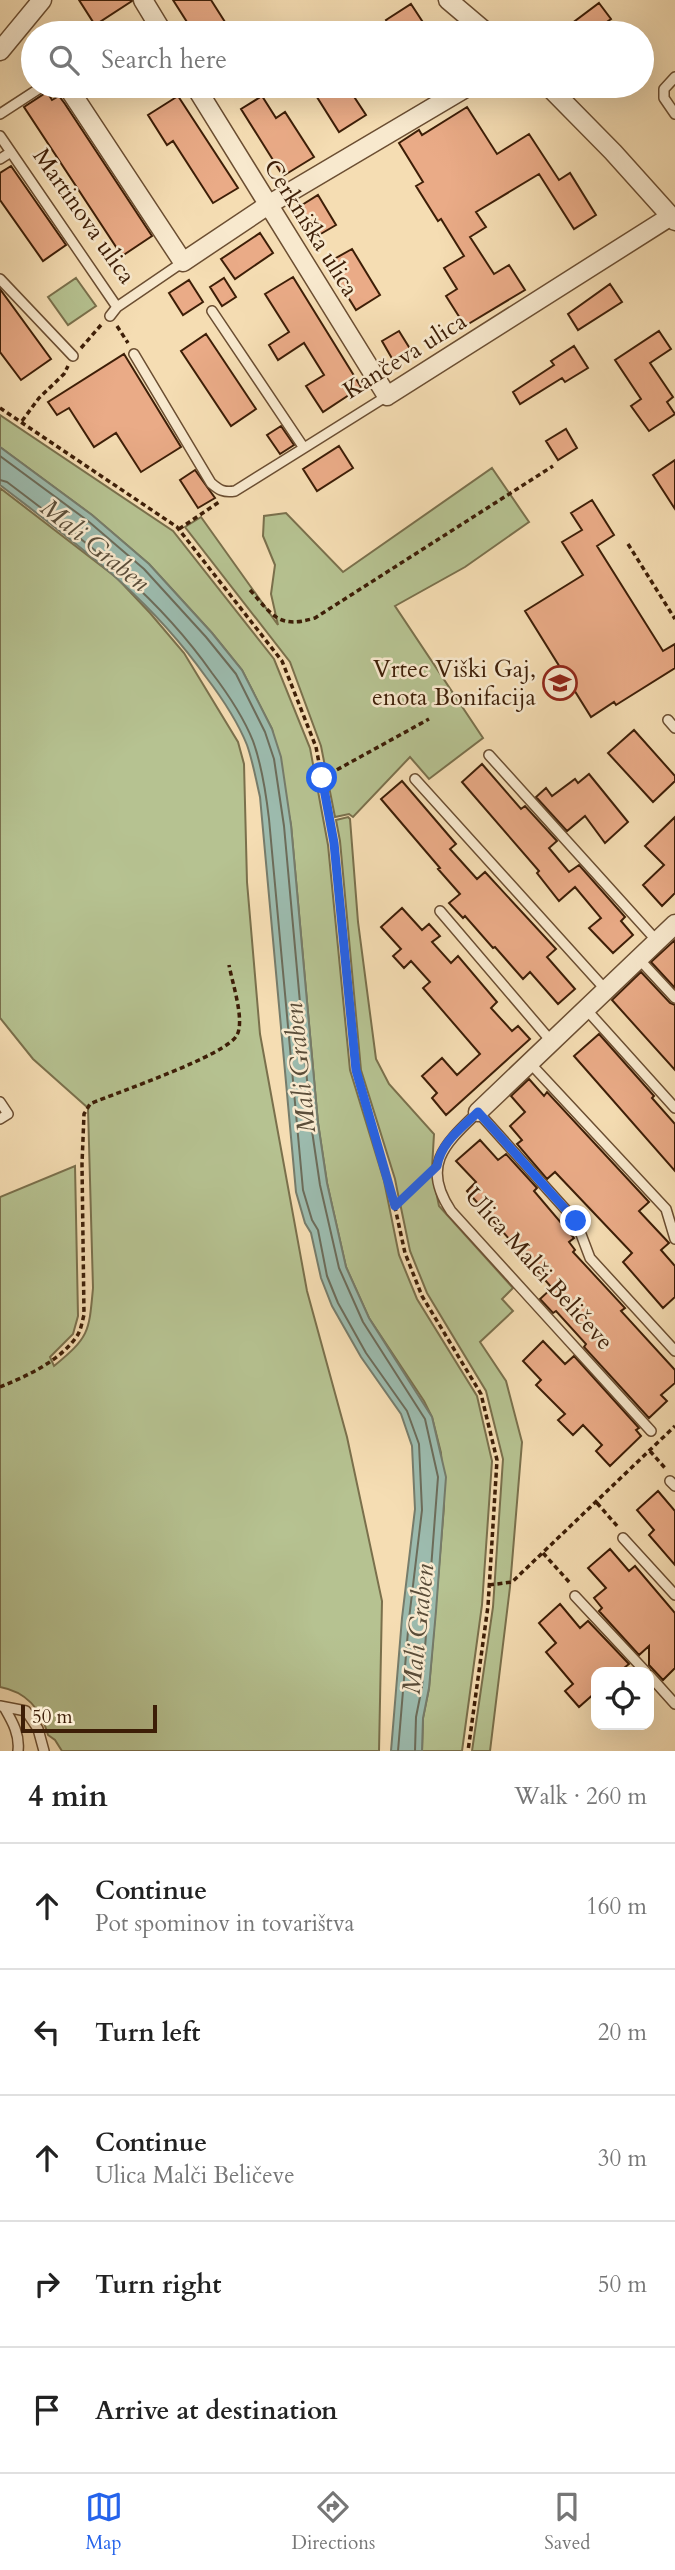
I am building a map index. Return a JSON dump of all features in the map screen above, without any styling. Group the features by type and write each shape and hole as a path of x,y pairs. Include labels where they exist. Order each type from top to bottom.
{"street":[{"path":"33,21 42,0"},
{"path":"143,0 156,21"},
{"path":"448,0 473,21"},
{"path":"0,51 21,34"},
{"path":"75,98 183,262"},
{"name":"Cerkniška ulica","path":"202,98 387,396"},
{"name":"Martinova ulica","path":"183,262 268,205 449,98"},
{"path":"560,98 671,213"},
{"name":"Kančeva ulica","path":"387,396 671,213"},
{"path":"478,1112 675,924"}],"lane":[{"path":"675,77 664,89 664,98 675,114"},
{"path":"0,114 25,98"},
{"name":"Martinova ulica","path":"0,136 117,307"},
{"name":"Martinova ulica","path":"0,159 11,152"},
{"name":"Martinova ulica","path":"110,316 117,307 183,262"},
{"path":"0,279 74,356"},
{"path":"212,311 304,448"},
{"path":"134,354 211,483 226,493 235,491"},
{"name":"Kančeva ulica","path":"235,491 387,396"},
{"path":"489,755 657,941"},
{"path":"415,779 606,989"},
{"path":"440,911 551,1041"},
{"path":"638,958 675,998"},
{"path":"585,1008 675,1108"},
{"path":"529,1062 666,1209 675,1239"},
{"path":"0,1102 8,1114 0,1119"},
{"path":"437,1166 449,1140 478,1112 576,1221 590,1258 675,1351"},
{"name":"Ulica Malči Beličeve","path":"437,1166 439,1187 451,1211 651,1431"},
{"path":"623,1538 675,1595"},
{"path":"575,1595 641,1667"},
{"path":"654,1682 675,1704"},
{"path":"2,1706 14,1725 19,1741 18,1751"},
{"path":"2,1706 26,1711 31,1716 44,1751"}],"path":[{"path":"110,316 134,354"},
{"path":"0,408 180,529 282,661 316,747 334,843 356,1070 395,1206 405,1253 422,1296 481,1394 498,1460 489,1585 468,1751"},
{"path":"250,590 283,622 296,624 315,618 553,466"},
{"path":"180,529 235,491"},
{"path":"628,544 675,619"},
{"path":"322,778 429,719"},
{"path":"0,1387 20,1379 54,1359 78,1335 84,1315 84,1114 90,1104 203,1058 228,1045 237,1036 240,1025 229,965"},
{"path":"395,1206 437,1166"},
{"path":"489,1585 512,1582 675,1426"},
{"path":"650,1451 669,1473 673,1484"},
{"path":"597,1503 620,1529 623,1538"},
{"path":"543,1553 571,1585 575,1595"}],"green space":[{"path":"76,278 96,306 68,325 48,297"},
{"path":"0,415 173,531 274,659 310,748 328,845 350,1070 384,1181 399,1255 417,1299 477,1396 492,1461 482,1605 462,1751 422,1751 444,1506 441,1453 432,1417 424,1401 369,1318 346,1267 327,1183 318,1123 291,825 272,729 242,670 149,564 92,515 0,447"},
{"path":"492,468 529,522 465,567 395,606 483,738 429,779 410,757 353,817 349,814 335,817 321,746 290,662 185,527 201,517 278,625 271,594 275,565 263,536 264,516 286,513 343,572"},
{"path":"0,488 117,578 150,613 184,653 238,742 244,764 247,882 260,1034 307,1291 347,1437 382,1601 379,1751 62,1751 48,1735 32,1703 10,1689 0,1687 0,1197 75,1166 78,1316 73,1334 50,1357 54,1366 74,1348 85,1333 93,1288 88,1108 33,1059 0,1018"},
{"path":"348,817 358,922 376,1059 389,1084 434,1134 432,1168 399,1199 361,1070 336,820"},
{"path":"432,1172 439,1206 513,1288 502,1299 513,1311 480,1342 506,1381 522,1442 510,1587 490,1751 472,1751 493,1607 503,1459 486,1391 427,1293 410,1251 400,1203"}],"water":[{"name":"Mali Graben","path":"0,447 92,515 149,564 242,670 272,729 281,757 291,825 318,1123 327,1183 346,1267 369,1318 432,1417 446,1477 422,1751 391,1751 402,1618 415,1509 412,1446 401,1414 361,1357 332,1306 296,1192 260,797 249,751 239,727 223,701 160,621 110,573 0,485"}],"building":[{"path":"79,0 132,0 101,21 92,21"},
{"path":"173,0 211,0 224,21 186,21"},
{"path":"599,3 611,19 608,21 575,21"},
{"path":"411,4 422,21 387,21"},
{"path":"38,98 60,98 152,236 122,256 24,107"},
{"path":"175,98 179,98 238,188 213,203 173,141 167,145 148,115"},
{"path":"263,98 276,118 285,112 314,157 283,176 241,109"},
{"path":"318,98 355,98 366,115 339,132"},
{"path":"467,107 497,154 529,134 559,180 570,173 596,215 574,229 539,174 476,212 486,227 470,237 494,274 509,265 525,290 465,326 446,296 457,289 444,268 464,256 416,186 423,182 399,143 419,130 422,135"},
{"path":"11,166 66,245 43,261 0,200 0,173"},
{"path":"318,195 336,225 312,239 294,210"},
{"path":"260,233 273,253 235,279 221,259"},
{"path":"352,249 380,295 356,310 327,263"},
{"path":"293,277 361,387 323,412 306,386 324,375 304,343 278,360 269,345 289,332 265,294"},
{"path":"224,278 236,297 222,306 210,287"},
{"path":"189,280 203,302 183,315 169,293"},
{"path":"610,284 622,302 578,330 568,314"},
{"path":"0,289 51,359 21,380 0,352"},
{"path":"399,331 412,352 394,362 382,341"},
{"path":"659,331 671,349 650,363 673,397 667,402 675,414 649,431 631,406 641,399 615,360"},
{"path":"206,334 256,409 231,426 181,351"},
{"path":"574,346 588,368 565,382 562,378 520,404 513,392 554,365 551,361"},
{"path":"124,354 181,447 141,472 116,433 94,447 69,408 57,415 48,402"},
{"path":"281,426 294,445 280,454 267,435"},
{"path":"566,429 577,448 558,460 546,441"},
{"path":"339,446 353,468 317,491 303,469"},
{"path":"675,460 675,509 653,475"},
{"path":"195,470 215,498 198,508 180,480"},
{"path":"592,500 614,535 597,546 663,651 675,644 675,668 616,705 614,702 591,717 525,611 583,575 562,542 582,530 571,513"},
{"path":"634,730 675,776 675,781 653,802 608,753"},
{"path":"482,764 521,809 525,806 557,841 549,848 569,872 579,865 625,917 621,921 633,935 613,953 589,928 601,918 575,887 559,901 537,873 539,871 462,782"},
{"path":"589,774 628,822 605,843 585,816 567,831 536,797 546,788 552,796 575,779 578,783"},
{"path":"402,781 456,844 450,849 477,879 485,872 556,949 547,957 575,989 558,1004 530,972 523,979 465,916 463,918 449,903 460,894 381,799"},
{"path":"675,817 675,893 662,906 643,885 664,865 645,846"},
{"path":"402,908 422,930 429,924 440,936 432,942 451,963 458,956 497,1002 491,1008 512,1031 518,1026 530,1039 446,1115 432,1098 437,1093 422,1076 442,1058 457,1075 480,1054 423,988 430,982 411,961 404,968 393,956 401,949 381,927"},
{"path":"675,940 675,988 651,962"},
{"path":"641,972 675,1005 675,1070 612,1000"},
{"path":"599,1034 675,1124 675,1171 574,1056"},
{"path":"529,1079 544,1096 547,1092 649,1202 639,1211 669,1243 661,1250 675,1266 675,1297 663,1308 623,1262 632,1253 555,1172 547,1179 517,1144 522,1140 510,1126 525,1112 511,1096"},
{"path":"480,1140 498,1160 506,1154 537,1188 534,1191 574,1238 569,1242 575,1250 573,1252 625,1308 621,1311 675,1370 675,1383 661,1395 667,1401 649,1418 584,1347 586,1344 556,1311 553,1313 540,1299 552,1288 467,1191 476,1182 456,1161"},
{"path":"543,1341 565,1364 574,1356 639,1428 636,1430 641,1436 610,1466 596,1451 602,1445 583,1425 573,1435 558,1420 565,1414 536,1385 541,1380 523,1361"},
{"path":"658,1491 675,1511 675,1565 649,1535 654,1530 637,1510"},
{"path":"610,1549 629,1571 635,1566 675,1613 675,1668 663,1680 654,1667 649,1665 649,1646 639,1655 599,1611 602,1608 594,1598 606,1588 588,1568"},
{"path":"560,1604 580,1628 588,1621 629,1664 625,1667 591,1667 591,1696 579,1707 565,1691 573,1684 546,1652 556,1643 539,1623"}],"place":[{"name":"Vrtec Viški Gaj, enota Bonifacija","path":"560,683"}],"route":[{"path":"322,778 334,843 356,1070 395,1206 437,1166 449,1140 478,1112 576,1221"}]}
